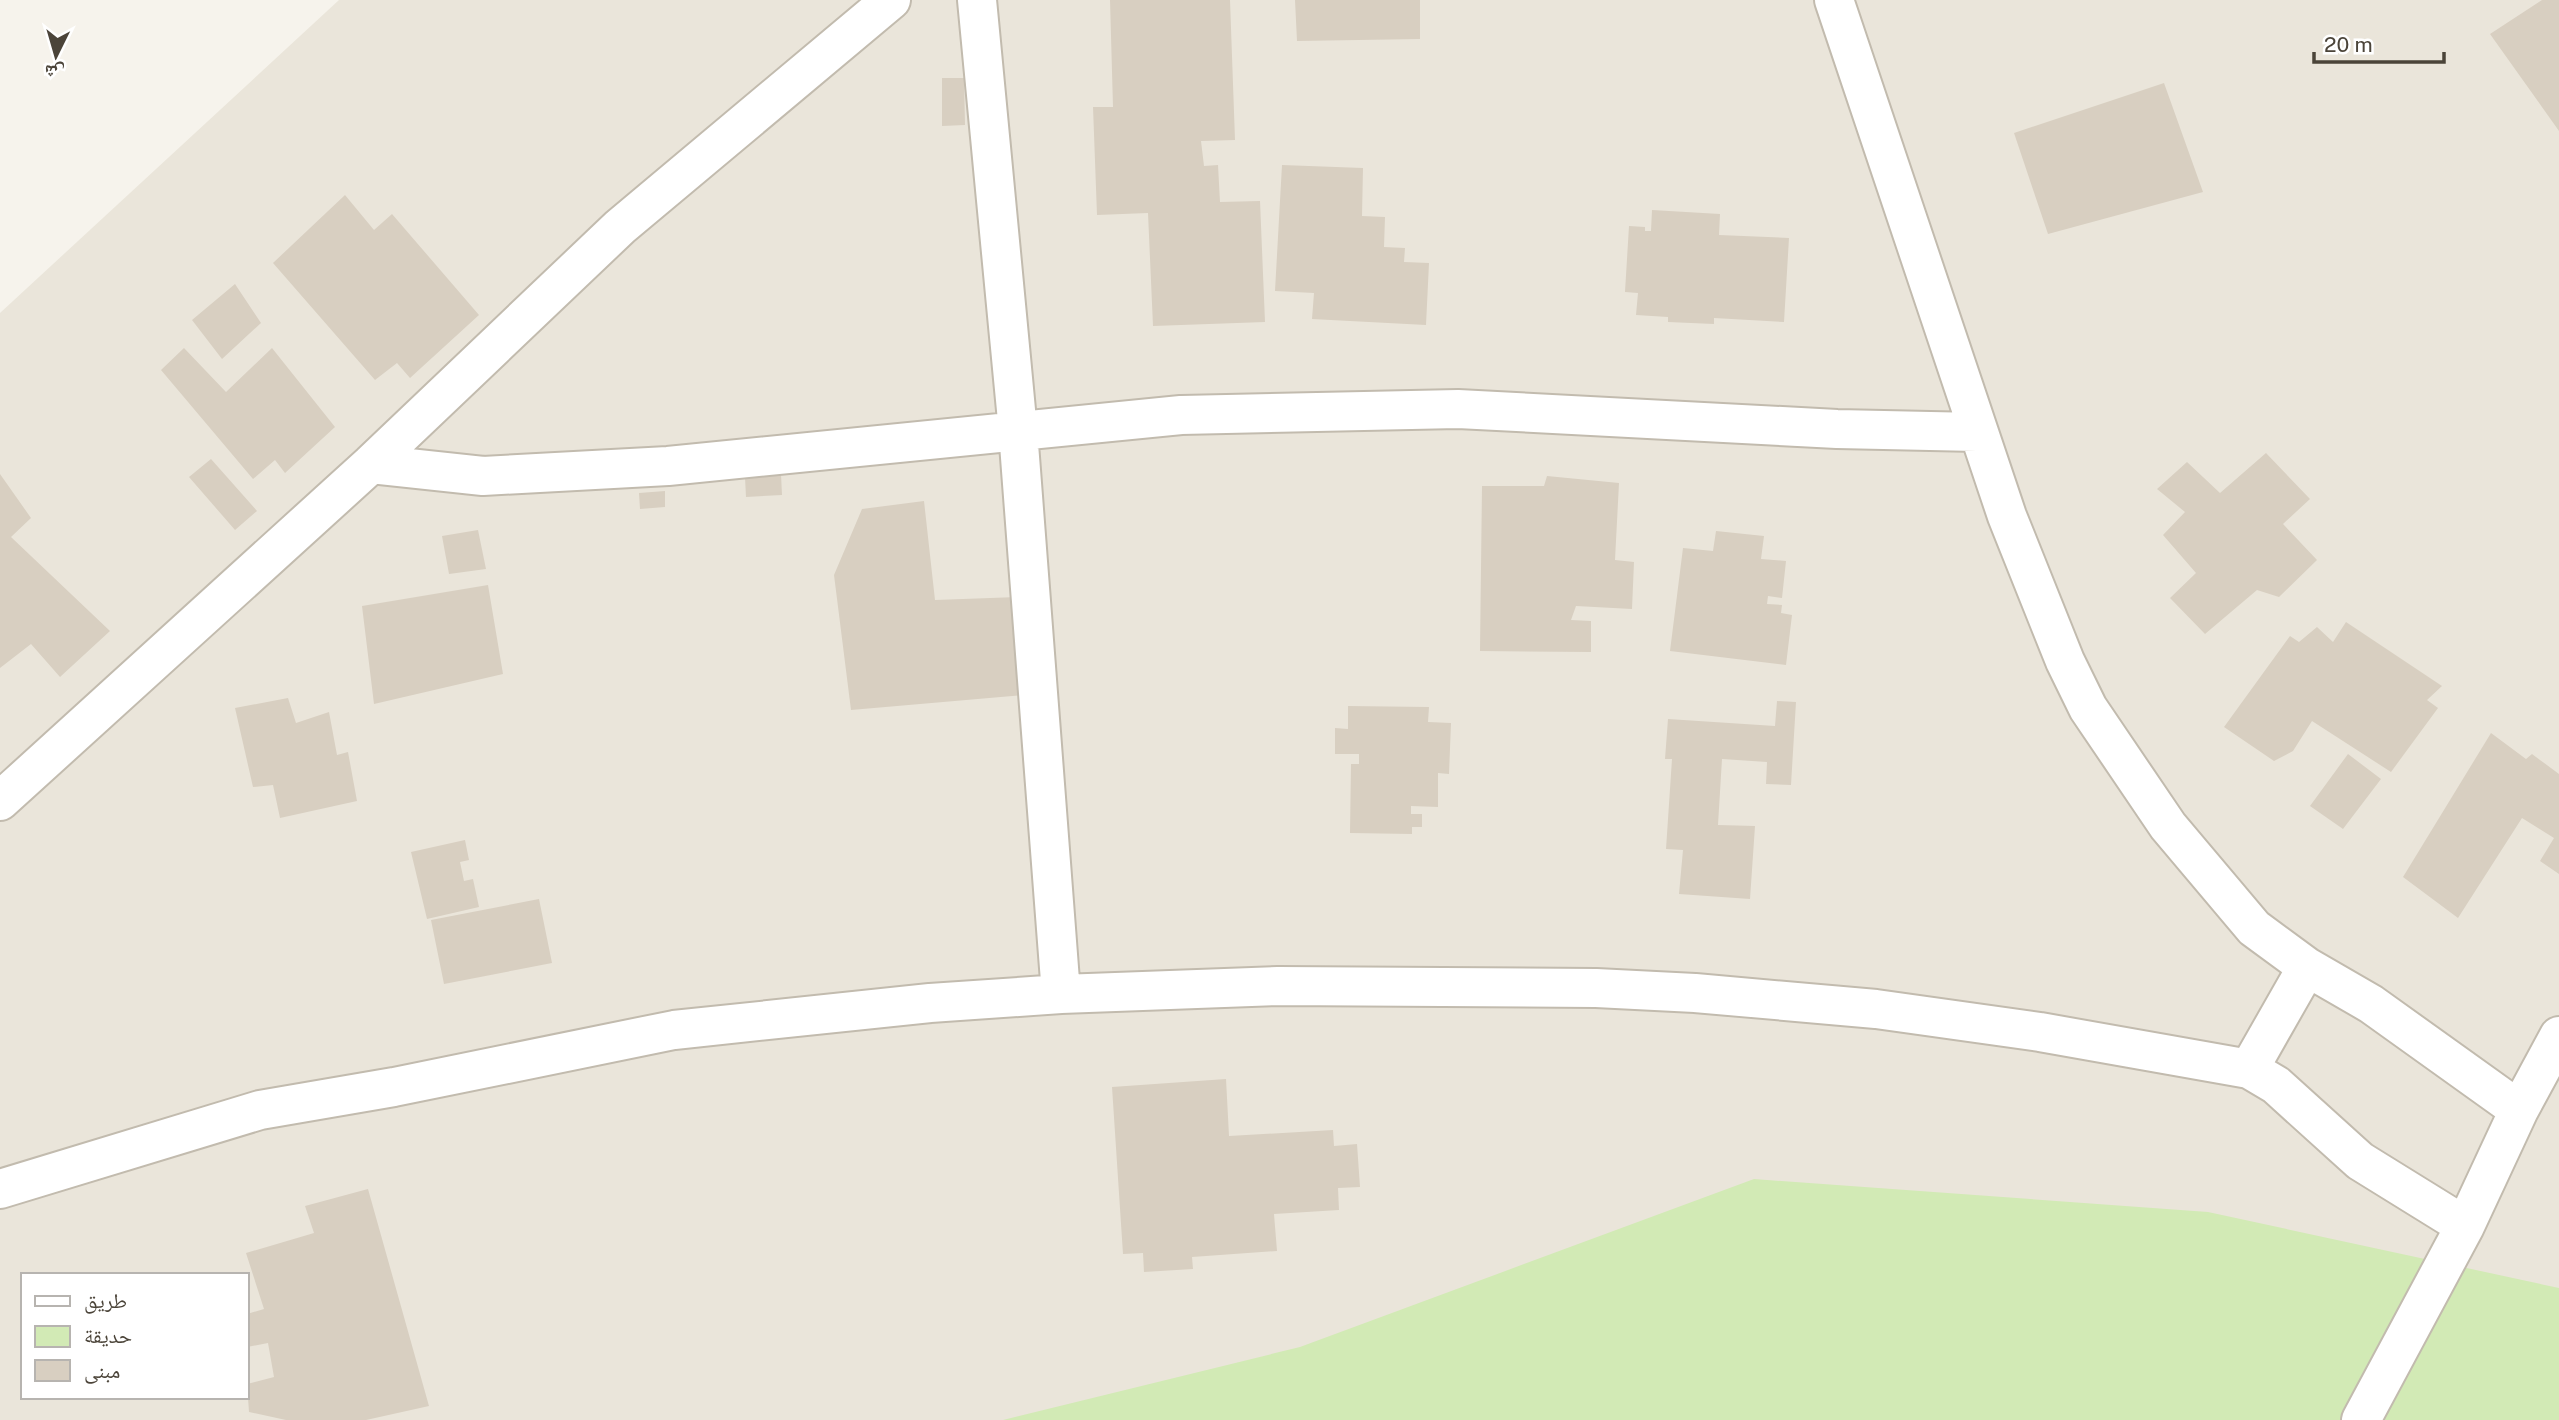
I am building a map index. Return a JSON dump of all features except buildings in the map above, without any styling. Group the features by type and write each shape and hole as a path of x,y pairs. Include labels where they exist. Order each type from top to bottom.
{"street":[{"path":"0,802 371,464 620,227 891,0"},
{"path":"977,0 1018,432 1061,994"},
{"path":"1834,0 1977,432 2065,661 2088,708 2168,826 2254,928 2307,967 2371,1004 2519,1110"},
{"path":"371,464 483,476 668,466 1181,415 1458,409 1837,429 1977,432"},
{"path":"2249,1069 2307,967"},
{"path":"0,1189 260,1110 394,1087 674,1030 930,1003 1061,994 1278,986 1596,988 1695,993 1875,1009 2026,1030 2249,1069 2276,1085 2360,1161 2465,1226"},
{"path":"2361,1420 2465,1226 2519,1110 2559,1036"}],"shaded area":[{"path":"339,0 2559,0 2559,1420 0,1420 0,313"}],"green space":[{"path":"1754,1179 2208,1212 2559,1288 2559,1420 1003,1420 1300,1347"}]}
